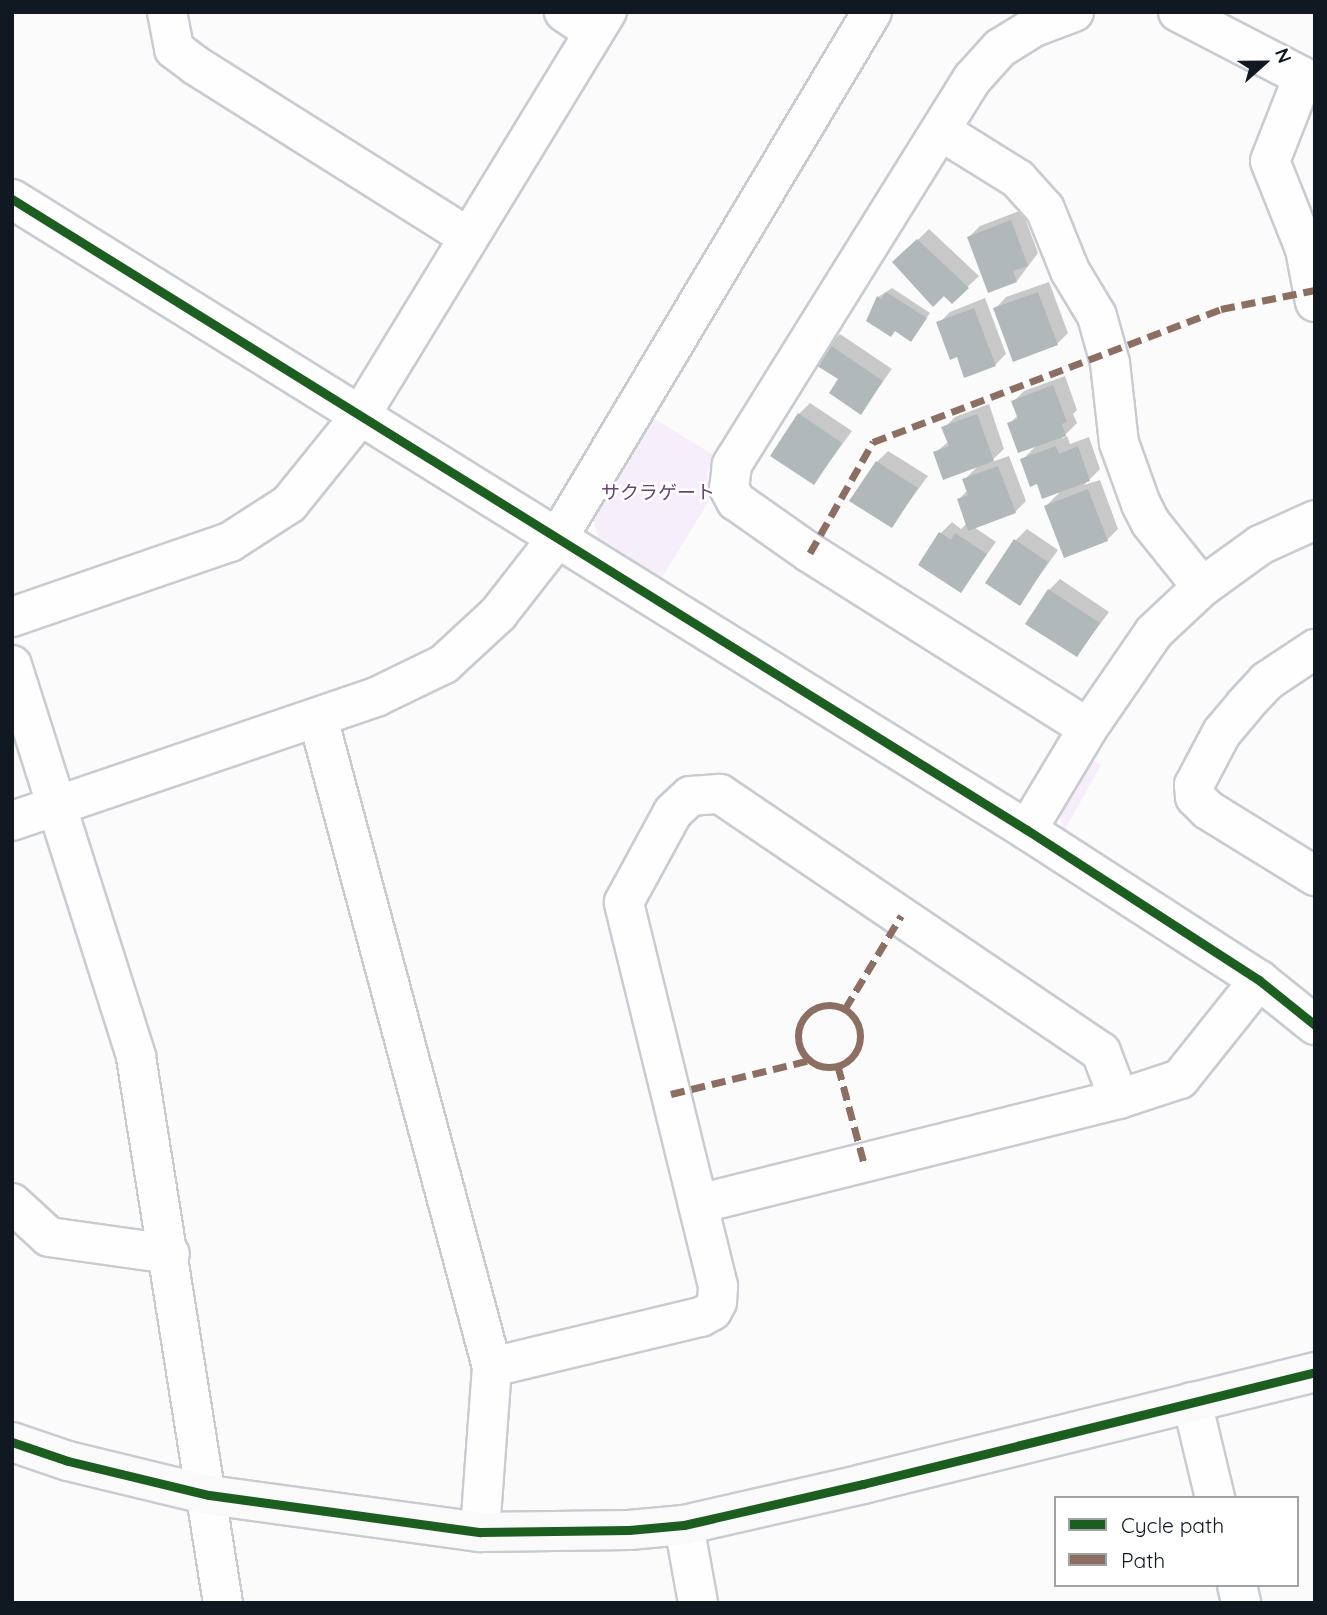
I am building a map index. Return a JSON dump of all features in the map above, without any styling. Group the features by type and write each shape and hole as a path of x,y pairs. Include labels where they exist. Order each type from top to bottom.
{"street":[{"path":"167,12 174,50 468,237"},
{"path":"12,821 376,697 444,664 498,614 559,536 872,12"},
{"path":"1073,12 1034,27 1000,48 972,79 732,465 729,488 736,501 810,553 1088,728"},
{"path":"1178,12 1309,80 1270,161 1305,249 1315,302"},
{"path":"12,617 230,542 289,504 360,416 468,237 588,19"},
{"path":"941,131 1018,179 1045,209 1069,271 1097,316 1110,363 1119,443 1141,504 1202,587"},
{"path":"12,199 360,416 559,536 1027,830 1259,981 1315,1026"},
{"path":"1027,830 1088,728 1154,632 1202,587 1260,545 1315,520"},
{"path":"1315,649 1267,681 1245,705 1222,732 1194,785 1195,797 1208,810 1315,876"},
{"path":"12,665 136,1057 209,1495 223,1603"},
{"path":"318,718 492,1367 480,1532"},
{"path":"492,1367 712,1311 718,1286 624,902 673,812 690,796 720,794 1101,1052 1108,1061 1119,1100"},
{"path":"698,1204 1119,1100 1180,1079 1259,981"},
{"path":"12,1203 49,1237 170,1254"},
{"path":"12,1441 68,1461 209,1495 480,1532 563,1533 684,1525 1315,1372"},
{"path":"1192,1402 1215,1496"},
{"path":"684,1525 698,1603"}],"green space":[{"name":"サクラゲート","path":"650,416 717,457 707,473 709,501 658,584 601,546 591,512"},
{"path":"1094,761 1101,765 1064,831 1059,814"}],"building":[{"path":"1011,220 1028,266 1013,271 1017,282 988,293 967,237"},
{"path":"917,239 969,288 952,304 944,296 933,307 892,262"},
{"path":"886,292 927,318 911,342 895,331 891,337 866,321 877,296 881,299"},
{"path":"1038,292 1058,345 1013,362 993,308"},
{"path":"974,308 996,366 964,378 957,357 950,360 936,322"},
{"path":"827,343 883,381 861,415 829,393 838,379 814,364"},
{"path":"1053,385 1067,422 1062,424 1066,436 1018,453 1007,423 1018,419 1011,401"},
{"path":"798,413 842,443 814,485 770,456"},
{"path":"977,414 994,461 943,480 933,452 949,446 941,427"},
{"path":"1056,446 1059,454 1078,446 1090,481 1042,499 1037,484 1030,487 1020,459"},
{"path":"876,461 918,488 892,528 849,501"},
{"path":"998,466 1016,513 968,531 957,499 968,495 962,479"},
{"path":"1088,489 1108,541 1064,558 1044,506"},
{"path":"939,532 951,540 955,533 987,554 961,593 918,565"},
{"path":"1014,539 1048,562 1020,606 985,583"},
{"path":"1048,589 1100,623 1077,657 1025,624"}],"marked path":[{"path":"810,553 873,442 1221,309 1315,290"},
{"path":"845,1009 901,916"},
{"path":"829,1005 851,1014 860,1036 851,1058 829,1067 807,1058 798,1036 807,1014 829,1005"},
{"path":"671,1094 810,1060"},
{"path":"838,1066 864,1163"}],"cycle path":[{"path":"12,199 1027,830 1259,980 1315,1025"},
{"path":"12,1442 68,1461 209,1495 480,1532 629,1530 684,1525 863,1484 1315,1372"}]}
